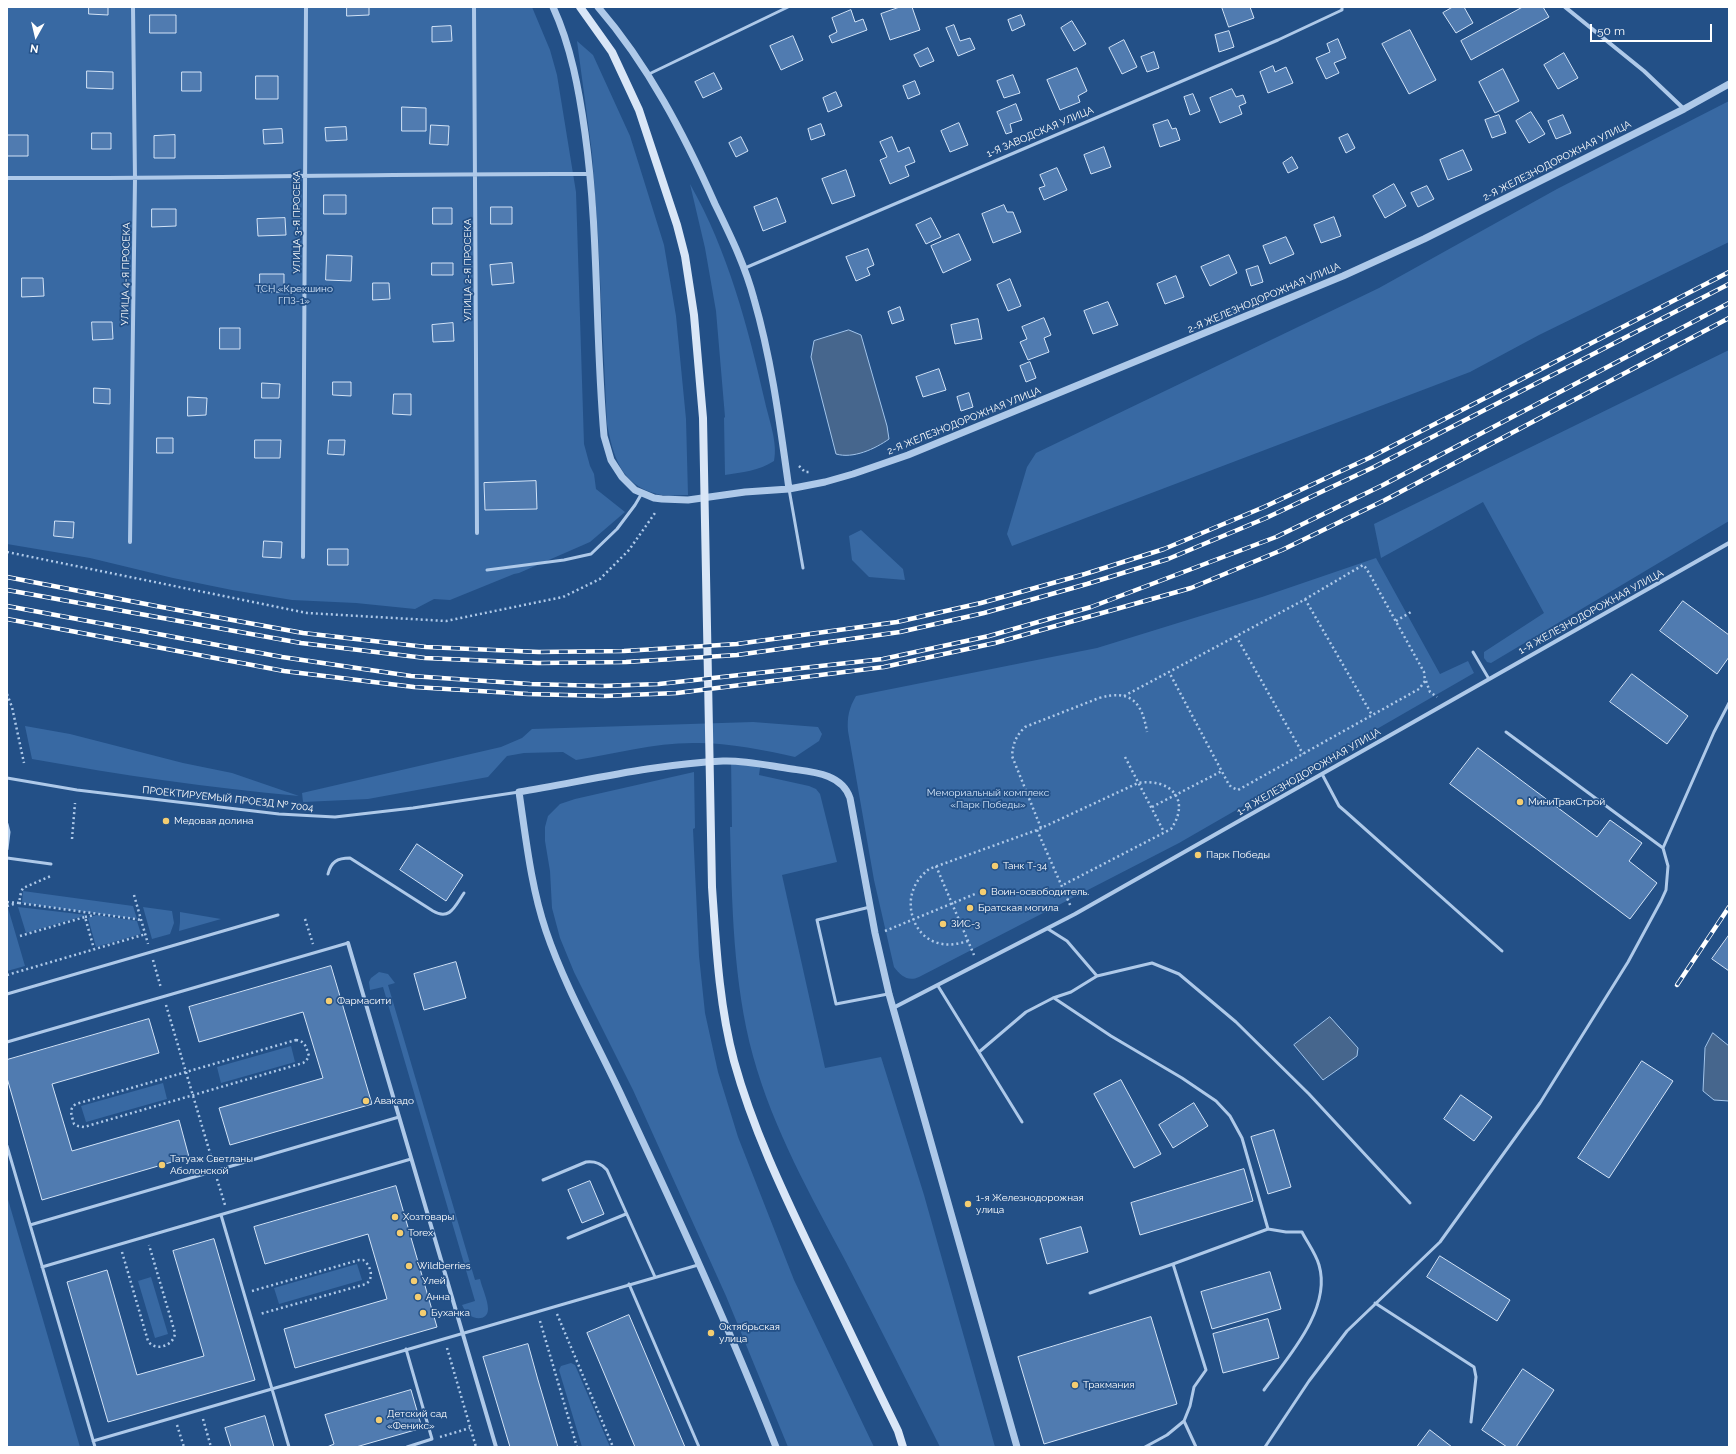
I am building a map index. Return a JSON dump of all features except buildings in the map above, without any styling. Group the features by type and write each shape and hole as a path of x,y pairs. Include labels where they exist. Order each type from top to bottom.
{"main road":[{"path":"580,7 612,52 631,92 645,127 673,212 685,256 694,315 703,418 715,923 723,1004 734,1059 749,1109 772,1170 898,1431 903,1447"},
{"path":"898,1431 909,1447"}],"street":[{"name":"УЛИЦА 4-Я ПРОСЕКА","path":"130,542 135,179 133,7"},
{"name":"УЛИЦА 3-Я ПРОСЕКА","path":"303,557 306,7"},
{"name":"УЛИЦА 2-Я ПРОСЕКА","path":"474,7 477,533"},
{"name":"2-Я ЖЕЛЕЗНОДОРОЖНАЯ УЛИЦА","path":"553,7 564,36 579,90 590,174 594,219 604,436 611,460 617,471 628,485 642,493 662,500 688,500 745,492 789,489 825,482 908,455 1342,276 1424,239 1684,109 1729,84"},
{"path":"598,7 649,74 699,168 745,268 769,362 789,489"},
{"path":"1565,7 1644,71 1684,109"},
{"path":"7,178 135,179 476,173 590,174"},
{"name":"1-Я ЖЕЛЕЗНОДОРОЖНАЯ УЛИЦА","path":"893,1008 1075,914 1729,543"},
{"path":"776,1447 748,1374 700,1264 569,986 546,932 531,870 519,792 676,766 724,761 803,770 840,781 844,786 850,798 870,907 889,994 1016,1447"},
{"path":"348,943 496,1447"}],"lane":[{"path":"649,74 788,7"},
{"name":"1-Я ЗАВОДСКАЯ УЛИЦА","path":"745,268 1270,43 1342,9"},
{"path":"789,489 803,568"},
{"path":"487,570 564,560 591,554 617,529 635,506 642,493"},
{"path":"1473,652 1489,679"},
{"path":"1663,848 1714,732 1729,703"},
{"path":"1265,1447 1309,1381 1347,1331 1440,1242 1556,1079 1628,962 1666,890 1668,866 1663,848 1506,732"},
{"path":"1322,774 1339,806 1502,951"},
{"name":"ПРОЕКТИРУЕМЫЙ ПРОЕЗД № 7004","path":"7,778 77,790 162,801 279,814 335,817 413,808 519,792"},
{"path":"7,824 10,832 7,849"},
{"path":"7,858 51,864"},
{"path":"328,874 330,867 336,860 350,858 433,911 442,915 451,912 464,893"},
{"path":"870,907 817,920 836,1004 889,994"},
{"path":"7,994 278,915"},
{"path":"1048,929 1067,941 1097,976"},
{"path":"7,1042 348,943"},
{"path":"979,1052 1026,1012 1053,998 1071,992 1097,976 1152,963 1179,974 1236,1022 1303,1089 1410,1204"},
{"path":"938,986 1022,1122"},
{"path":"1053,998 1111,1036 1182,1078 1216,1101 1230,1116 1242,1138 1268,1229"},
{"path":"30,1225 399,1117"},
{"path":"7,1146 95,1447"},
{"path":"42,1267 411,1159"},
{"path":"543,1180 586,1162 599,1163 607,1170 655,1277"},
{"path":"568,1238 626,1214"},
{"path":"221,1215 289,1447"},
{"path":"1090,1292 1173,1264 1268,1229 1286,1232 1302,1232 1319,1264 1321,1282 1319,1301 1301,1340 1264,1390"},
{"path":"93,1441 700,1264"},
{"path":"1145,1447 1167,1435 1184,1421 1190,1406 1194,1387 1206,1370 1173,1264"},
{"path":"629,1284 699,1447"},
{"path":"1375,1303 1474,1367 1476,1377 1471,1422"},
{"path":"406,1349 432,1439 407,1447"},
{"path":"1184,1421 1196,1447"}],"path":[{"path":"7,552 307,613 446,621 563,597 600,579 629,550 655,513"},
{"path":"1124,696 1305,599 1362,565 1365,566 1369,572 1424,672 1426,681 1418,689 1238,790 1231,787 1169,672"},
{"path":"1305,599 1372,715"},
{"path":"1396,621 1411,612"},
{"path":"1236,636 1303,754"},
{"path":"7,694 12,707 24,763"},
{"path":"1041,828 1012,756 1013,744 1019,733 1031,724 1110,695 1130,698 1140,706 1147,732"},
{"path":"1125,757 1164,832"},
{"path":"1152,807 1222,771"},
{"path":"968,941 953,945 938,943 925,937 916,926 913,919 910,902 914,888 923,874 936,866 1037,830 1138,783 1148,781 1159,782 1169,787 1175,795 1178,810 1176,820 1170,829 1061,886"},
{"path":"72,839 75,803"},
{"path":"1037,830 1061,886 1075,914"},
{"path":"936,866 978,965"},
{"path":"18,903 23,888 52,876"},
{"path":"883,932 975,894"},
{"path":"134,895 227,1213"},
{"path":"7,902 142,920"},
{"path":"7,906 18,903"},
{"path":"20,936 96,914"},
{"path":"84,917 94,949"},
{"path":"306,919 315,952"},
{"path":"7,975 146,934"},
{"path":"296,1040 304,1042 308,1060 302,1063 193,1095 84,1127 74,1124 71,1109 76,1104 296,1040"},
{"path":"120,1244 148,1341 152,1346 158,1347 169,1344 175,1333 146,1237"},
{"path":"244,1294 359,1260 367,1262 372,1276 366,1284 251,1317"},
{"path":"553,1307 613,1447"},
{"path":"537,1311 577,1447"},
{"path":"444,1338 476,1447"},
{"path":"200,1409 211,1447"},
{"path":"175,1417 184,1447"},
{"path":"432,1439 470,1428"}],"green space":[{"name":"ТСН «Крекшино ГПЗ-1»","path":"7,7 532,7 550,50 557,75 576,192 584,444 590,466 594,474 596,489 625,512 590,542 519,573 450,600 434,599 415,609 356,603 292,600 173,578 90,558 7,544"},
{"path":"577,41 593,55 630,136 664,245 676,316 686,419 688,495 661,495 645,490 635,484 621,468 609,436 607,424 598,236 592,153"},
{"path":"1729,101 1729,242 1539,335 1470,372 1012,546 1007,534 1027,467 1036,453 1379,288 1557,189"},
{"path":"690,184 715,236 735,290 744,318 771,424 775,447 774,461 756,469 725,475 725,417 716,311 705,248"},
{"path":"1729,350 1729,521 1491,663 1487,662 1484,658 1484,652 1544,613 1483,502 1381,558 1374,524"},
{"path":"861,530 903,569 905,580 869,577 852,560 849,536"},
{"name":"Мемориальный комплекс «Парк Победы»","path":"1376,558 1440,674 1468,661 1474,673 1179,843 919,977 911,979 905,977 894,967 874,880 848,731 849,713 856,696 1097,648 1262,597"},
{"path":"753,722 818,727 822,734 819,741 795,757 744,747 705,743 678,743 634,749 576,760 563,752 524,753 507,756 488,777 368,799 303,802 302,793 501,747 522,738 532,729"},
{"path":"25,726 70,734 183,763 232,773 299,796 166,780 32,759"},
{"path":"731,758 761,761 759,775 809,786 816,789 820,794 837,862 782,875 825,1068 881,1057 924,1195 995,1447 940,1447 858,1285 806,1187 771,1110 761,1083 746,1028 737,971 733,914 730,827 732,827"},
{"path":"694,772 695,828 693,829 699,956 705,1013 718,1072 738,1137 794,1280 874,1447 788,1447 726,1296 633,1090 574,972 560,938 552,908 550,871 545,841 545,827 548,816 560,804 575,799"},
{"path":"23,891 133,906 137,919 22,903"},
{"path":"18,907 87,915 26,933"},
{"path":"143,907 172,911 174,923 170,934 152,939"},
{"path":"8,908 25,966 7,971 7,909"},
{"path":"180,912 221,919 179,931"},
{"path":"96,915 137,921 141,934 96,947 88,918"},
{"path":"379,972 388,974 395,983 388,985 475,1280 480,1279 487,1302 487,1313 481,1318 475,1318 469,1315 462,1305 475,1301 383,987 370,990 369,982 371,978"},
{"path":"291,1046 295,1062 221,1083 217,1067"},
{"path":"163,1083 167,1099 86,1122 81,1106"},
{"path":"7,1196 80,1447 7,1447"},
{"path":"357,1264 362,1280 279,1304 274,1288"},
{"path":"151,1277 168,1334 155,1338 138,1281"},
{"path":"571,1363 575,1365 610,1447 582,1447 559,1370 561,1366"}],"shaded area":[{"path":"849,330 861,335 887,426 889,439 864,452 843,455 836,454 811,357 814,341"},
{"path":"1330,1017 1358,1048 1357,1056 1323,1080 1294,1045"},
{"path":"1713,1033 1729,1046 1729,1101 1714,1100 1703,1091 1705,1048"}],"railway":[{"path":"7,577 303,633 426,647 539,652 624,651 737,644 897,622 981,603 1085,574 1164,549 1264,507 1369,458 1729,272"},
{"path":"7,590 301,643 425,658 538,663 626,662 737,655 900,632 984,613 1168,559 1266,518 1374,467 1729,284"},
{"path":"7,606 282,657 411,676 530,684 602,686 659,684 883,659 989,636 1091,607 1276,537 1383,485 1729,303"},
{"path":"7,619 284,671 414,687 528,694 604,696 677,693 884,667 995,643 1191,588 1282,550 1385,500 1729,318"},
{"path":"1677,985 1729,907"}],"place":[{"name":"МиниТракСтрой","path":"1520,802"},
{"name":"Медовая долина","path":"166,821"},
{"name":"Парк Победы","path":"1198,855"},
{"name":"Танк Т-34","path":"995,866"},
{"name":"Воин-освободитель.","path":"983,892"},
{"name":"Братская могила","path":"970,908"},
{"name":"ЗИС-3","path":"943,924"},
{"name":"Фармасити","path":"329,1001"},
{"name":"Авакадо","path":"366,1101"},
{"name":"Татуаж Светланы Аболонской","path":"162,1165"},
{"name":"1-я Железнодорожная улица","path":"968,1204"},
{"name":"Хозтовары","path":"395,1217"},
{"name":"Torex","path":"400,1233"},
{"name":"Wildberries","path":"409,1266"},
{"name":"Улей","path":"414,1281"},
{"name":"Анна","path":"418,1297"},
{"name":"Буханка","path":"423,1313"},
{"name":"Октябрьская улица","path":"711,1333"},
{"name":"Тракмания","path":"1075,1385"},
{"name":"Детский сад «Феникс»","path":"379,1420"}]}
